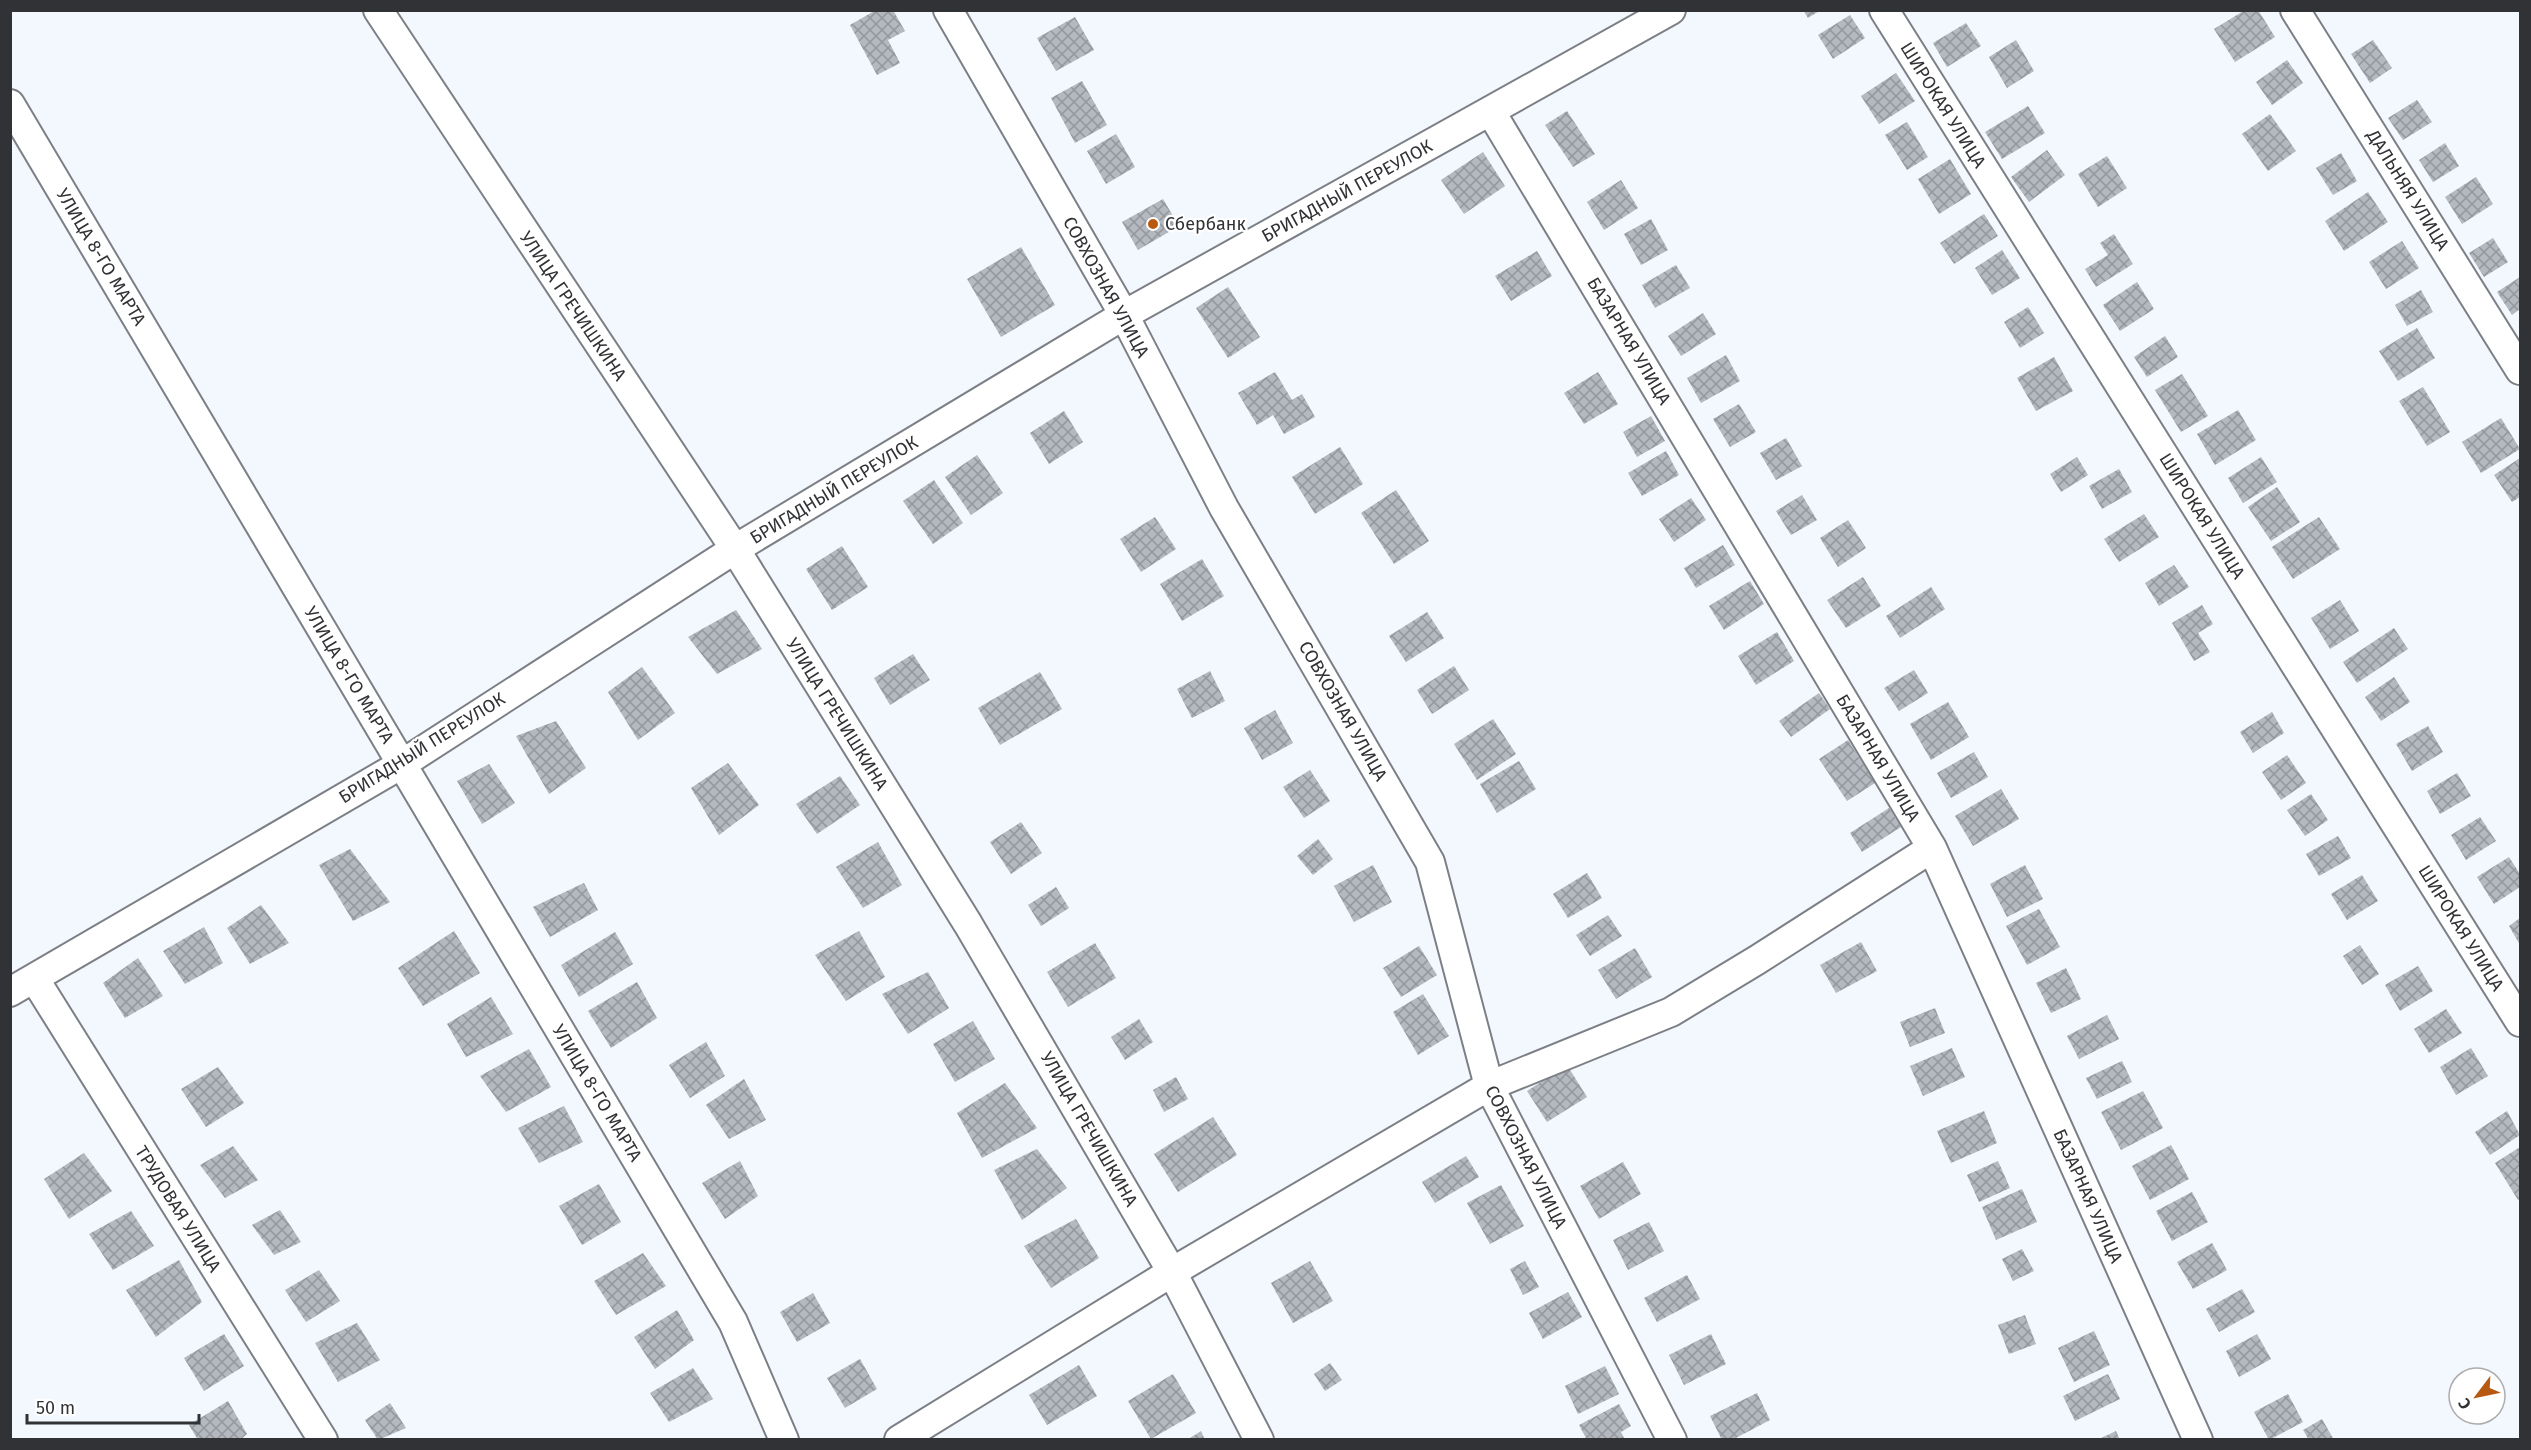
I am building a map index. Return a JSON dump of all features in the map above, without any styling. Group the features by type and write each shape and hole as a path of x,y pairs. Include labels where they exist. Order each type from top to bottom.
{"street":[{"name":"УЛИЦА ГРЕЧИШКИНА","path":"378,10 735,549 968,924 1172,1272 1259,1440"},
{"name":"СОВХОЗНАЯ УЛИЦА","path":"948,10 1124,315 1224,508 1430,862 1489,1086 1672,1440"},
{"name":"БРИГАДНЫЙ ПЕРЕУЛОК","path":"22,985 402,764 735,549 1124,315 1671,10"},
{"name":"ШИРОКАЯ УЛИЦА","path":"1884,10 2520,1022"},
{"name":"ДАЛЬНЯЯ УЛИЦА","path":"2295,10 2520,370"},
{"name":"УЛИЦА 8-ГО МАРТА","path":"10,104 733,1322 784,1440"},
{"name":"БАЗАРНАЯ УЛИЦА","path":"1491,112 1932,848 2198,1440"},
{"path":"899,1440 1172,1272 1489,1086 1671,1012 1932,848"},
{"name":"ТРУДОВАЯ УЛИЦА","path":"22,985 323,1440"}],"building":[{"path":"876,10 893,10 905,31 888,40 900,63 877,75 850,25"},
{"path":"1803,10 1821,10 1808,18"},
{"path":"2245,10 2258,10 2275,37 2235,62 2214,29"},
{"path":"1850,15 1865,38 1833,59 1818,35"},
{"path":"1075,17 1094,50 1056,71 1037,38"},
{"path":"1966,23 1981,46 1947,67 1933,43"},
{"path":"2016,40 2034,71 2007,88 1989,57"},
{"path":"2373,40 2392,68 2370,83 2351,54"},
{"path":"2287,60 2303,83 2272,105 2256,82"},
{"path":"1896,73 1915,101 1879,124 1861,96"},
{"path":"1082,81 1107,125 1075,143 1051,98"},
{"path":"2417,100 2432,122 2403,140 2388,118"},
{"path":"2028,106 2045,133 2002,159 1985,132"},
{"path":"1567,111 1595,154 1573,167 1545,125"},
{"path":"2270,114 2296,151 2268,171 2242,134"},
{"path":"1907,122 1928,157 1907,170 1885,135"},
{"path":"1116,134 1135,167 1106,184 1087,151"},
{"path":"2445,143 2459,166 2433,182 2419,160"},
{"path":"2047,150 2065,175 2029,202 2011,177"},
{"path":"1483,152 1505,186 1464,214 1441,180"},
{"path":"2341,153 2357,181 2333,195 2316,168"},
{"path":"2107,156 2127,188 2098,207 2078,174"},
{"path":"1950,159 1971,194 1939,214 1918,179"},
{"path":"2476,177 2493,204 2462,224 2445,197"},
{"path":"1621,180 1638,208 1604,230 1587,202"},
{"path":"2368,192 2388,222 2344,251 2325,221"},
{"path":"1163,199 1179,226 1138,250 1122,222"},
{"path":"1984,214 1998,236 1954,264 1940,243"},
{"path":"1651,219 1668,250 1641,265 1624,234"},
{"path":"2114,234 2133,264 2096,287 2085,269 2108,255 2100,243"},
{"path":"2493,238 2508,262 2484,277 2469,253"},
{"path":"2402,241 2419,268 2386,289 2369,262"},
{"path":"1021,247 1055,305 1001,337 967,279"},
{"path":"2002,250 2020,278 1992,295 1975,268"},
{"path":"1537,251 1552,276 1511,301 1495,276"},
{"path":"1676,265 1690,288 1655,308 1642,285"},
{"path":"2520,277 2520,309 2512,315 2497,292"},
{"path":"2137,282 2154,309 2120,331 2103,305"},
{"path":"1228,287 1260,337 1228,358 1196,308"},
{"path":"2421,290 2433,312 2407,326 2395,305"},
{"path":"2028,307 2044,333 2020,348 2004,322"},
{"path":"1703,313 1716,334 1681,356 1668,336"},
{"path":"2417,328 2435,358 2398,381 2379,351"},
{"path":"2165,336 2178,357 2147,377 2134,357"},
{"path":"1726,355 1740,381 1701,403 1687,378"},
{"path":"2054,357 2073,391 2036,411 2017,378"},
{"path":"1275,372 1292,400 1302,394 1315,417 1284,434 1273,415 1257,425 1238,393"},
{"path":"1598,372 1618,404 1584,424 1564,393"},
{"path":"2182,374 2208,416 2181,432 2155,390"},
{"path":"2423,387 2450,432 2427,446 2399,401"},
{"path":"1739,404 1756,432 1730,447 1713,419"},
{"path":"2238,410 2256,440 2215,465 2197,434"},
{"path":"1064,411 1083,442 1049,464 1030,433"},
{"path":"1651,416 1665,441 1637,457 1623,432"},
{"path":"2501,418 2520,449 2481,473 2462,442"},
{"path":"1786,438 1802,466 1776,480 1760,453"},
{"path":"1340,447 1363,484 1315,514 1292,477"},
{"path":"1666,451 1679,475 1642,496 1628,473"},
{"path":"977,455 1003,493 971,515 945,477"},
{"path":"2077,457 2088,475 2061,492 2050,474"},
{"path":"2261,457 2277,482 2243,503 2228,478"},
{"path":"2520,458 2520,497 2512,502 2494,475"},
{"path":"2119,469 2132,492 2102,509 2089,486"},
{"path":"934,480 963,523 933,544 903,501"},
{"path":"2277,487 2300,522 2271,541 2248,507"},
{"path":"1396,490 1429,541 1394,564 1361,513"},
{"path":"1802,495 1817,520 1791,535 1776,511"},
{"path":"1691,498 1706,520 1674,542 1659,519"},
{"path":"2144,514 2159,537 2119,562 2104,539"},
{"path":"1155,517 1176,549 1141,572 1120,539"},
{"path":"2319,517 2340,549 2293,579 2272,547"},
{"path":"1848,520 1866,548 1838,567 1820,538"},
{"path":"1723,545 1735,565 1696,588 1684,568"},
{"path":"842,546 868,587 832,610 806,569"},
{"path":"1202,559 1224,596 1182,621 1160,584"},
{"path":"2174,565 2189,587 2159,606 2145,583"},
{"path":"1863,577 1881,606 1846,628 1827,600"},
{"path":"1750,581 1764,604 1724,630 1709,606"},
{"path":"1931,587 1945,609 1900,638 1886,616"},
{"path":"2340,600 2359,631 2330,649 2311,618"},
{"path":"2202,605 2213,624 2198,633 2210,652 2194,661 2172,623"},
{"path":"736,610 762,649 717,674 688,637"},
{"path":"1427,612 1444,638 1406,662 1389,636"},
{"path":"2394,628 2408,649 2357,683 2343,662"},
{"path":"1777,632 1794,661 1756,685 1738,656"},
{"path":"913,654 930,680 890,705 874,678"},
{"path":"1454,666 1469,690 1432,714 1417,690"},
{"path":"642,667 675,713 638,740 608,692"},
{"path":"1914,670 1928,693 1899,711 1884,688"},
{"path":"1210,671 1225,701 1192,718 1177,689"},
{"path":"1040,672 1062,709 1000,745 978,708"},
{"path":"2394,677 2410,702 2381,721 2365,697"},
{"path":"1819,693 1830,709 1791,737 1779,721"},
{"path":"1948,702 1969,737 1931,760 1910,724"},
{"path":"1275,710 1293,743 1262,760 1244,728"},
{"path":"2272,712 2284,733 2253,753 2240,732"},
{"path":"1493,719 1516,754 1477,780 1454,744"},
{"path":"556,721 586,768 549,794 516,736"},
{"path":"2428,726 2443,752 2412,771 2396,744"},
{"path":"1848,740 1875,783 1847,801 1819,759"},
{"path":"1974,752 1988,777 1951,798 1937,773"},
{"path":"2287,755 2306,783 2281,800 2262,772"},
{"path":"1519,761 1536,789 1497,813 1480,784"},
{"path":"728,763 759,805 719,835 691,788"},
{"path":"489,764 515,803 482,824 457,781"},
{"path":"1310,770 1330,801 1304,818 1283,787"},
{"path":"2457,773 2471,796 2440,814 2427,791"},
{"path":"840,776 860,805 817,834 796,804"},
{"path":"2001,789 2019,819 1973,846 1955,816"},
{"path":"2311,794 2328,820 2305,836 2287,810"},
{"path":"1889,808 1901,827 1862,852 1850,833"},
{"path":"2480,817 2496,841 2466,860 2451,835"},
{"path":"1021,822 1042,853 1011,874 990,842"},
{"path":"2338,836 2351,858 2319,876 2306,854"},
{"path":"1318,839 1333,859 1313,875 1297,856"},
{"path":"878,842 902,885 863,908 836,867"},
{"path":"350,849 390,902 353,921 319,865"},
{"path":"2509,857 2520,874 2520,887 2494,904 2477,877"},
{"path":"1373,865 1392,902 1354,922 1334,886"},
{"path":"2025,865 2043,899 2007,917 1990,884"},
{"path":"1587,873 1602,898 1568,918 1553,894"},
{"path":"2362,875 2378,901 2347,920 2331,894"},
{"path":"584,883 598,910 550,937 533,907"},
{"path":"1056,887 1069,908 1041,926 1028,905"},
{"path":"261,905 289,943 250,964 227,928"},
{"path":"2039,909 2060,947 2027,965 2006,926"},
{"path":"1608,915 1622,936 1590,956 1576,935"},
{"path":"2520,918 2520,945 2509,926"},
{"path":"204,927 223,963 185,984 163,951"},
{"path":"454,931 480,973 423,1006 398,968"},
{"path":"859,931 885,977 846,1001 815,955"},
{"path":"615,932 633,964 579,997 561,965"},
{"path":"1861,942 1877,971 1836,993 1820,965"},
{"path":"1095,943 1116,978 1068,1007 1047,972"},
{"path":"2360,945 2379,974 2362,985 2343,956"},
{"path":"1419,946 1437,975 1401,997 1383,968"},
{"path":"1635,948 1652,977 1616,999 1598,970"},
{"path":"138,958 163,996 125,1018 103,983"},
{"path":"2418,966 2433,991 2400,1011 2385,985"},
{"path":"2066,968 2081,999 2051,1013 2036,983"},
{"path":"928,972 949,1008 908,1034 882,994"},
{"path":"637,982 657,1018 611,1048 588,1011"},
{"path":"1423,994 1449,1036 1418,1055 1393,1012"},
{"path":"491,997 513,1034 466,1057 447,1024"},
{"path":"1935,1008 1945,1033 1910,1047 1900,1022"},
{"path":"2446,1009 2462,1033 2429,1053 2414,1029"},
{"path":"2107,1015 2119,1039 2079,1059 2067,1036"},
{"path":"1139,1019 1153,1042 1125,1060 1111,1037"},
{"path":"973,1021 995,1059 955,1082 933,1044"},
{"path":"706,1042 725,1076 690,1098 669,1065"},
{"path":"1952,1048 1965,1077 1923,1096 1910,1066"},
{"path":"2471,1048 2488,1076 2456,1095 2440,1067"},
{"path":"529,1049 551,1087 506,1112 480,1076"},
{"path":"2122,1061 2132,1082 2097,1099 2086,1078"},
{"path":"1567,1065 1587,1097 1547,1122 1527,1091"},
{"path":"218,1067 244,1103 206,1127 181,1089"},
{"path":"1176,1077 1188,1099 1164,1112 1153,1090"},
{"path":"744,1079 766,1120 729,1139 706,1105"},
{"path":"1005,1083 1037,1128 982,1158 957,1113"},
{"path":"2143,1091 2163,1128 2121,1150 2101,1112"},
{"path":"564,1106 583,1142 539,1163 518,1128"},
{"path":"1984,1111 1997,1143 1951,1163 1937,1131"},
{"path":"2507,1111 2520,1135 2490,1155 2475,1132"},
{"path":"1213,1117 1237,1155 1178,1192 1154,1154"},
{"path":"2171,1145 2189,1179 2150,1200 2132,1166"},
{"path":"233,1146 258,1180 225,1198 200,1165"},
{"path":"2520,1147 2520,1199 2518,1200 2495,1163"},
{"path":"1037,1149 1067,1188 1022,1220 994,1170"},
{"path":"84,1153 112,1191 69,1219 44,1179"},
{"path":"1466,1156 1479,1177 1435,1203 1422,1182"},
{"path":"740,1161 758,1196 725,1219 702,1183"},
{"path":"1998,1161 2010,1188 1979,1202 1967,1175"},
{"path":"1623,1162 1641,1194 1599,1219 1580,1186"},
{"path":"599,1184 621,1222 582,1245 559,1206"},
{"path":"1501,1185 1524,1226 1490,1244 1467,1203"},
{"path":"2022,1189 2037,1222 1996,1240 1982,1207"},
{"path":"2192,1192 2208,1222 2172,1241 2156,1211"},
{"path":"280,1210 301,1242 274,1255 252,1225"},
{"path":"131,1211 154,1246 113,1270 89,1234"},
{"path":"1076,1219 1099,1258 1051,1288 1024,1246"},
{"path":"1649,1222 1664,1251 1628,1270 1613,1240"},
{"path":"2212,1243 2227,1270 2193,1289 2177,1262"},
{"path":"2022,1249 2034,1271 2013,1281 2002,1259"},
{"path":"643,1253 666,1286 616,1315 594,1281"},
{"path":"179,1260 202,1302 156,1337 126,1290"},
{"path":"1310,1261 1333,1301 1293,1323 1271,1283"},
{"path":"1525,1261 1539,1287 1523,1295 1510,1269"},
{"path":"319,1270 340,1301 306,1322 285,1290"},
{"path":"1687,1275 1700,1299 1657,1322 1644,1298"},
{"path":"2242,1289 2255,1312 2219,1332 2206,1309"},
{"path":"1568,1292 1582,1317 1543,1339 1529,1313"},
{"path":"813,1293 830,1323 797,1342 780,1312"},
{"path":"677,1310 694,1340 655,1369 634,1337"},
{"path":"2025,1315 2036,1344 2009,1354 1998,1325"},
{"path":"357,1323 380,1360 338,1382 315,1343"},
{"path":"2094,1331 2110,1365 2074,1382 2058,1348"},
{"path":"224,1334 244,1366 204,1391 184,1358"},
{"path":"1711,1334 1726,1364 1684,1385 1669,1355"},
{"path":"2257,1334 2271,1359 2239,1377 2226,1351"},
{"path":"860,1359 877,1389 845,1408 827,1378"},
{"path":"1330,1363 1342,1380 1325,1391 1314,1374"},
{"path":"1079,1365 1097,1396 1047,1425 1029,1395"},
{"path":"1605,1366 1619,1394 1578,1414 1565,1386"},
{"path":"693,1368 713,1399 669,1422 650,1393"},
{"path":"1173,1374 1196,1413 1151,1439 1128,1401"},
{"path":"2108,1374 2120,1399 2075,1421 2063,1396"},
{"path":"1757,1393 1770,1420 1732,1440 1722,1440 1710,1416"},
{"path":"2288,1394 2303,1422 2269,1440 2254,1412"},
{"path":"228,1401 247,1434 240,1440 198,1440 189,1425"},
{"path":"390,1403 406,1428 378,1440 365,1420"},
{"path":"1619,1404 1631,1426 1621,1432 1625,1440 1587,1440 1579,1425"},
{"path":"2322,1419 2334,1440 2309,1440 2303,1430"},
{"path":"1201,1431 1205,1440 1187,1440"},
{"path":"2116,1431 2120,1440 2097,1440"}],"place":[{"name":"Сбербанк","path":"1153,224"}]}
